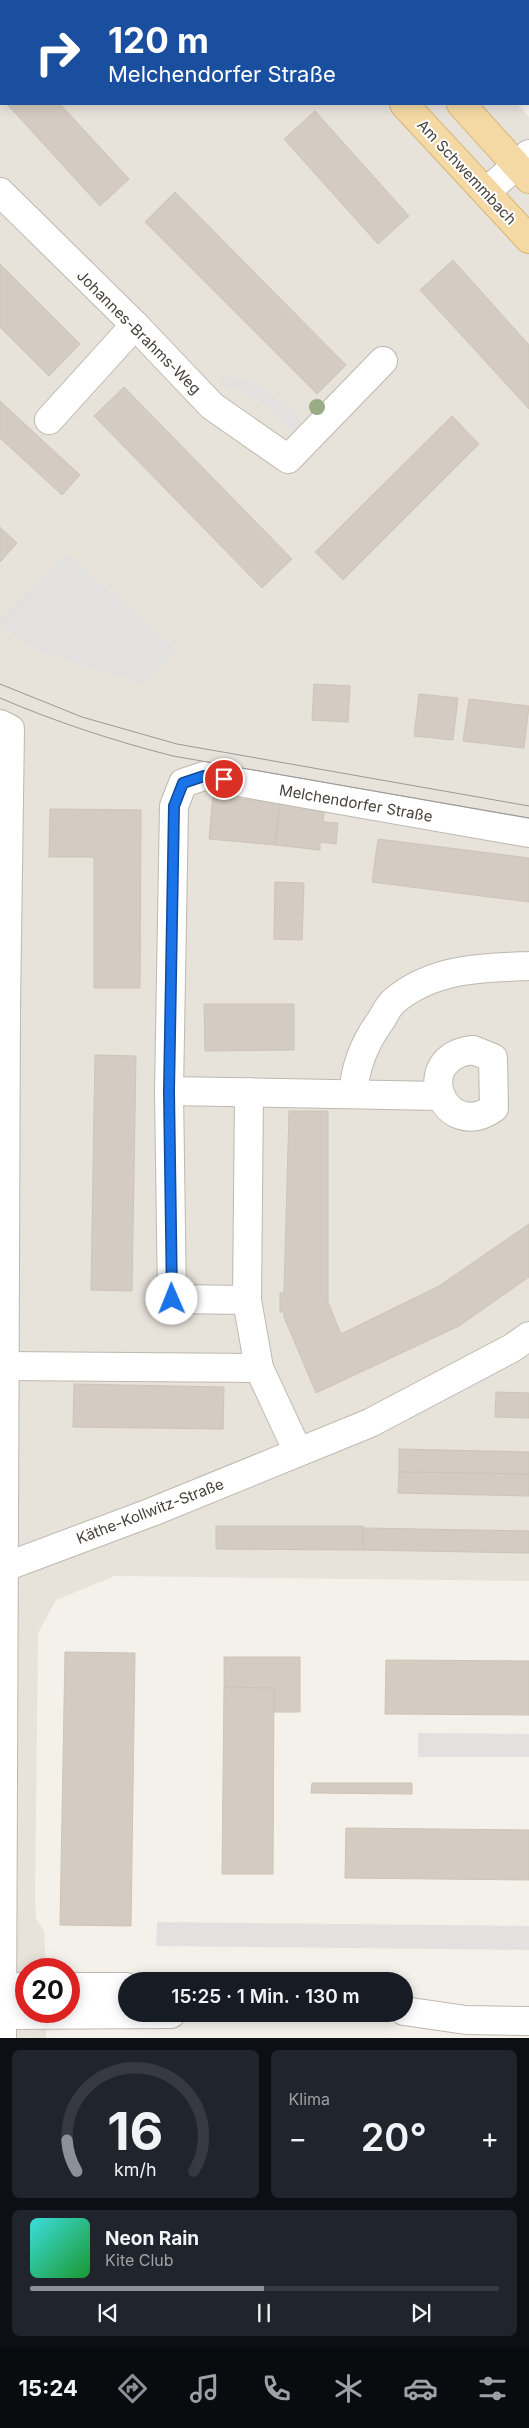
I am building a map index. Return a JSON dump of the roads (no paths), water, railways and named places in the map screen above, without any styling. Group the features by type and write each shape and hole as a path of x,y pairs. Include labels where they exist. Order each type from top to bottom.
{"main road":[{"name":"Am Schwemmbach","path":"405,105 529,239"},
{"path":"462,105 525,166"}],"street":[{"path":"486,192 525,166"},
{"name":"Johannes-Brahms-Weg","path":"0,192 135,325 212,406 288,459 383,361"},
{"path":"49,420 135,325"},
{"path":"5,727 2,1568 6,2004 118,2011"},
{"name":"Melchendorfer Straße","path":"169,1091 174,806 183,783 204,776 529,833"},
{"path":"353,1094 354,1077 366,1041 393,1002 422,982 456,971 529,966"},
{"path":"247,1300 172,1299 169,1091 440,1096"},
{"path":"249,1092 247,1300 259,1368 298,1452"},
{"name":"Käthe-Kollwitz-Straße","path":"2,1568 152,1512 370,1423 512,1348 529,1336"},
{"path":"4,1366 259,1368"},
{"path":"80,1986 118,1987"},
{"path":"413,2012 466,2020 529,2020"}],"tram line":[{"path":"0,684 82,717 177,744 529,806"},
{"path":"0,698 85,730 173,756 529,818"}]}
